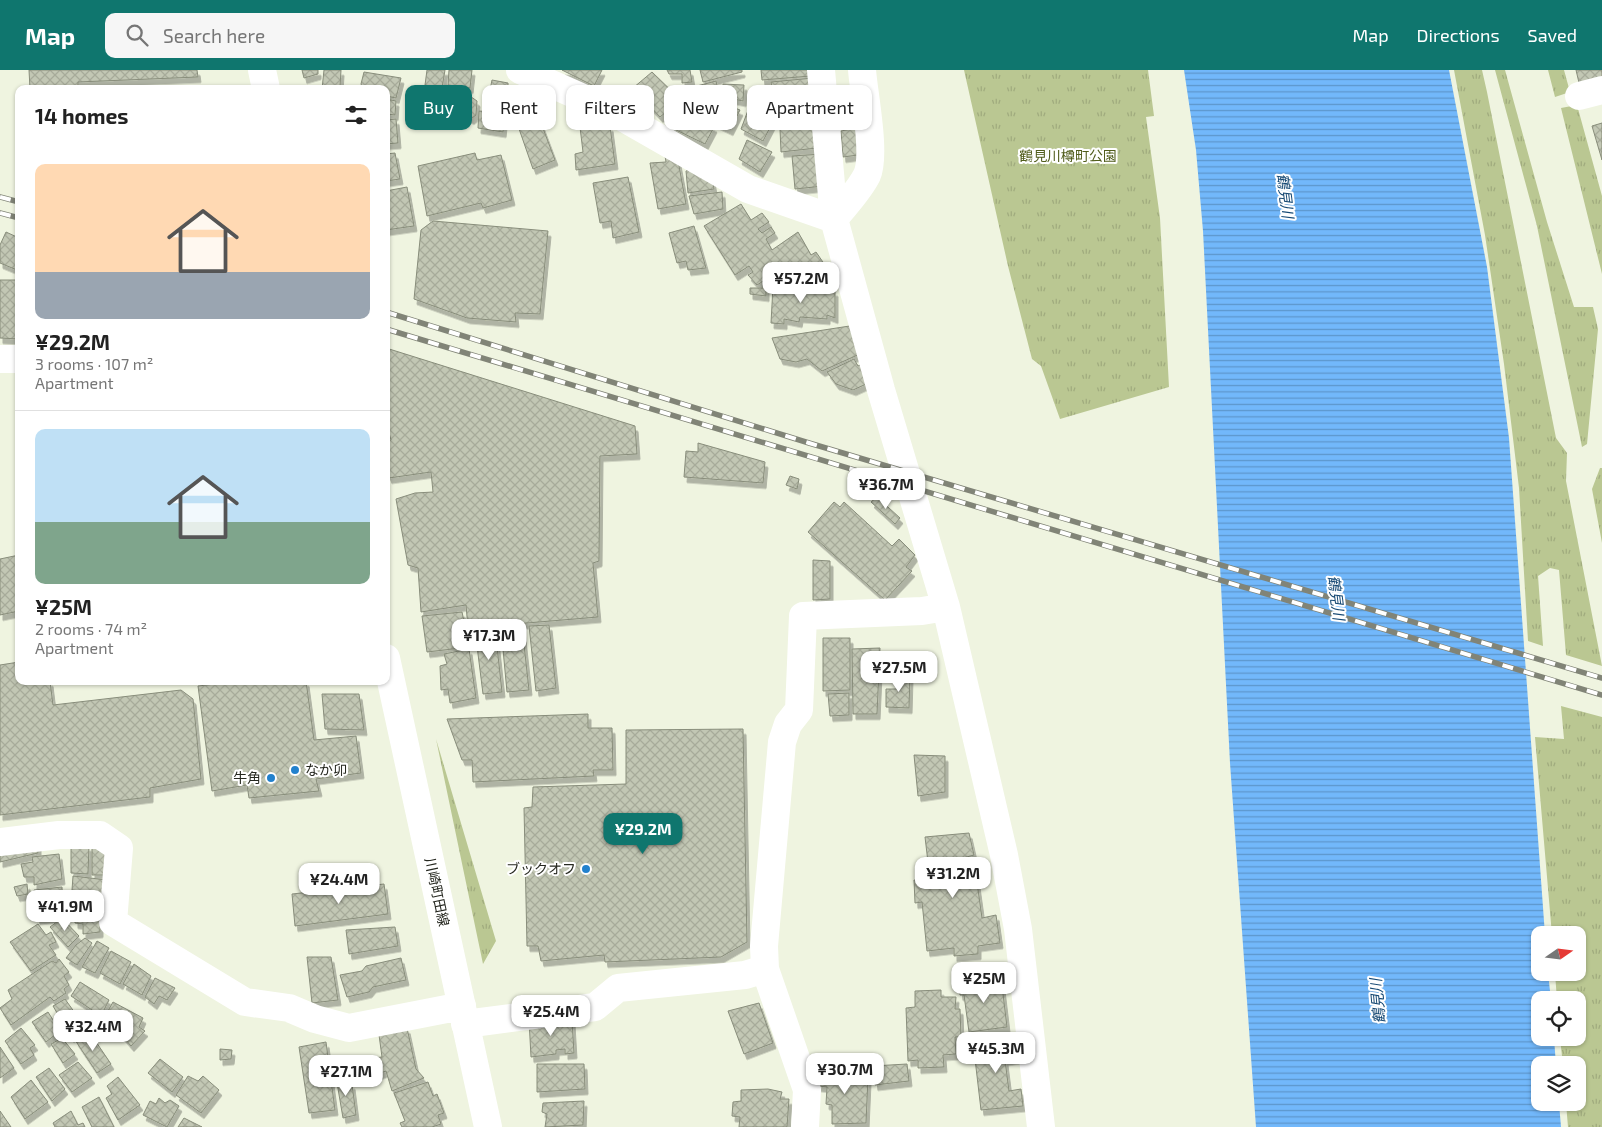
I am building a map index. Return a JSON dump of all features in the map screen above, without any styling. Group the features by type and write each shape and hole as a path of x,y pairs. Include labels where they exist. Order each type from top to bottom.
{"street":[{"path":"262,70 265,85"},
{"path":"520,70 610,110 748,190 834,219"},
{"path":"821,70 834,219 881,390 946,607 1012,894 1041,1127"},
{"path":"834,219 862,185 868,173 871,157 862,70"},
{"path":"0,359 15,359"},
{"path":"805,1127 807,1090 764,969 764,946 782,742 788,724 799,710 803,616 922,611 946,607"},
{"name":"川崎町田線","path":"390,677 488,1127"},
{"path":"0,842 59,835 100,835 119,848 113,922 246,1002 289,1008 315,1019 350,1028 463,1015 595,1007 618,988 745,975 764,969"}],"green space":[{"name":"鶴見川樽町公園","path":"964,70 1148,70 1154,116 1146,117 1160,218 1169,387 1060,419 1041,366 1032,359 1008,266"},
{"path":"1454,70 1482,70 1556,438 1567,453 1566,481 1602,666 1566,655 1559,570 1550,568 1538,576 1543,646 1528,641 1519,488 1504,364 1485,235"},
{"path":"1495,70 1505,70 1547,222 1574,307 1593,307 1598,329 1587,444 1582,447 1537,226"},
{"path":"1548,70 1564,70 1570,92 1555,97"},
{"path":"1577,105 1602,196 1602,274 1561,108"},
{"path":"1600,468 1602,468 1602,543 1592,489"},
{"path":"1561,706 1602,717 1602,1127 1568,1127 1567,1111 1586,1111 1586,1056 1562,1056 1561,1046 1586,1046 1586,991 1556,991 1556,981 1586,981 1586,926 1551,926 1535,737 1564,739"},
{"path":"436,739 496,941 483,964"}],"water":[{"name":"鶴見川","path":"1184,70 1449,70 1487,267 1509,438 1544,926 1531,926 1531,981 1549,981 1550,991 1531,991 1531,1046 1555,1046 1555,1056 1531,1056 1531,1111 1560,1111 1561,1127 1256,1127 1230,763 1203,231 1196,150"}],"building":[{"path":"29,70 197,70 198,77 78,82 78,85 30,85"},
{"path":"302,70 318,70 318,74 304,78"},
{"path":"324,70 341,70 340,85 322,85"},
{"path":"427,70 445,70 442,85 425,85"},
{"path":"449,70 472,70 470,85 448,85"},
{"path":"562,70 602,70 594,85"},
{"path":"667,70 690,70 692,82 682,83 682,74 669,74"},
{"path":"700,70 742,70 742,72 703,82"},
{"path":"761,70 811,70 811,76 762,80"},
{"path":"1576,70 1602,70 1602,80 1580,87"},
{"path":"364,72 401,78 396,98 390,97 390,85 361,84"},
{"path":"652,72 665,85 664,114 660,117 654,111 654,85 637,85"},
{"path":"813,78 814,85 771,85 771,82"},
{"path":"492,80 508,83 508,85 491,85"},
{"path":"716,81 717,85 701,85"},
{"path":"723,84 744,85 743,101 737,100 737,85"},
{"path":"472,98 477,101 476,115 472,118"},
{"path":"390,100 396,101 395,115 390,114"},
{"path":"479,111 482,111 482,129 478,128"},
{"path":"747,113 747,130 769,130 763,141 741,129"},
{"path":"396,119 398,143 390,144 390,120"},
{"path":"1602,123 1602,160 1592,126"},
{"path":"519,130 544,130 555,160 533,169"},
{"path":"580,130 611,130 615,164 576,170 575,154 583,152"},
{"path":"676,130 712,130 705,144"},
{"path":"780,130 815,130 817,148 781,152"},
{"path":"857,130 858,155 843,157 841,131"},
{"path":"747,140 772,152 760,172 739,159"},
{"path":"395,153 400,179 390,180 390,154"},
{"path":"475,153 477,160 501,155 512,200 483,208 481,203 427,216 418,166"},
{"path":"822,154 824,186 795,189 792,156"},
{"path":"677,155 686,204 658,209 650,163 666,162 665,156"},
{"path":"700,167 711,172 714,189 688,193 686,171"},
{"path":"628,177 639,232 613,238 611,221 600,223 593,183"},
{"path":"407,187 414,226 390,229 390,190"},
{"path":"722,192 723,209 694,214 689,196"},
{"path":"741,204 751,220 762,213 769,222 758,229 762,233 771,227 775,233 766,239 772,250 798,232 811,255 816,252 825,265 802,280 789,265 757,285 748,275 753,272 749,266 735,275 704,226"},
{"path":"433,221 548,231 540,314 515,313 516,322 467,318 414,299 421,230"},
{"path":"694,226 706,268 688,270 686,261 677,263 669,233"},
{"path":"6,232 15,236 15,269 0,263 0,245"},
{"path":"0,280 15,280 15,339 0,338"},
{"path":"773,286 835,291 835,318 827,315 827,319 800,317 799,322 784,319 784,324 771,323"},
{"path":"750,288 766,288 766,296 750,294"},
{"path":"856,325 862,353 822,371 807,359 796,362 780,359 772,338"},
{"path":"390,349 635,426 637,454 600,456 599,561 593,563 598,617 468,628 466,605 421,612 418,568 408,565 396,499 415,493 433,492 431,472 390,478"},
{"path":"854,359 858,366 867,362 875,380 853,390 836,384 827,372"},
{"path":"698,443 765,462 763,483 684,477 686,451 698,452"},
{"path":"790,476 799,479 797,489 786,485"},
{"path":"877,497 900,518 895,524 871,502"},
{"path":"834,502 840,507 844,502 892,546 899,539 915,555 906,567 912,571 885,600 808,532"},
{"path":"15,556 15,612 0,615 0,559"},
{"path":"813,560 830,561 830,599 813,600"},
{"path":"462,612 464,621 459,622 461,648 427,652 422,616"},
{"path":"549,625 556,688 536,691 529,626"},
{"path":"522,626 529,690 507,692 501,628"},
{"path":"495,628 502,692 483,694 475,630"},
{"path":"823,638 850,638 850,690 823,691"},
{"path":"880,648 877,714 853,714 852,649"},
{"path":"469,649 476,698 450,703 448,689 441,690 440,666 447,664 444,654"},
{"path":"15,663 15,685 50,685 53,705 181,690 193,699 201,779 150,788 150,797 0,815 0,665"},
{"path":"897,674 910,674 909,708 886,707 886,689 897,689"},
{"path":"307,685 314,740 356,736 361,773 316,779 319,791 249,798 247,785 212,791 198,686"},
{"path":"849,693 849,715 830,716 828,694"},
{"path":"322,694 359,694 364,730 325,729"},
{"path":"588,714 588,728 612,728 613,770 593,770 594,776 473,782 472,760 462,760 447,719"},
{"path":"743,729 747,942 721,957 605,962 604,955 541,961 538,946 527,946 524,808 532,807 533,787 626,784 626,730"},
{"path":"914,755 945,756 945,792 918,796"},
{"path":"969,833 974,855 963,858 966,869 975,868 982,918 996,915 1000,943 978,946 978,954 954,956 954,948 927,951 922,902 915,903 914,880 930,879 925,837"},
{"path":"38,845 38,853 0,862 0,852"},
{"path":"71,845 89,846 88,874 71,873"},
{"path":"92,846 107,853 104,875 92,875"},
{"path":"59,854 62,879 34,885 34,877 24,877 21,864 33,862 32,857"},
{"path":"73,876 107,880 106,894 72,890"},
{"path":"27,884 28,894 17,896 14,887"},
{"path":"384,884 388,914 295,926 292,894"},
{"path":"62,887 63,910 54,910 56,917 37,919 34,890"},
{"path":"72,894 106,898 104,910 73,908"},
{"path":"75,912 100,914 100,932 83,934 83,924 75,923"},
{"path":"62,918 79,936 68,947 50,927"},
{"path":"38,924 46,935 51,932 56,942 49,945 56,955 31,971 10,942"},
{"path":"395,927 398,946 349,954 346,930"},
{"path":"85,938 92,943 77,965 66,958 76,945"},
{"path":"97,941 109,948 95,973 82,967"},
{"path":"111,951 131,962 120,984 100,973"},
{"path":"307,957 331,957 338,1000 312,1003"},
{"path":"401,958 406,980 373,987 369,992 347,997 340,975 362,971 366,966"},
{"path":"59,959 69,972 64,976 69,985 64,989 66,993 54,1001 50,997 11,1025 0,1008 12,999 8,990 52,961 56,963"},
{"path":"134,964 151,976 142,995 123,984"},
{"path":"1001,977 1007,1027 969,1032 964,995 960,995 959,982"},
{"path":"155,978 175,988 167,1000 159,996 154,1004 145,997"},
{"path":"80,982 109,1000 101,1016 71,996"},
{"path":"941,990 941,997 956,997 955,1009 960,1009 961,1037 955,1037 956,1054 943,1055 944,1067 918,1068 918,1060 908,1061 906,1008 915,1007 915,991"},
{"path":"65,999 85,1027 71,1037 53,1006"},
{"path":"113,1002 143,1018 139,1027 145,1031 131,1046 105,1016"},
{"path":"759,1003 773,1043 744,1054 728,1011"},
{"path":"48,1012 60,1031 46,1042 32,1022"},
{"path":"529,1020 572,1020 574,1053 565,1054 565,1049 556,1050 556,1054 531,1057"},
{"path":"21,1028 35,1045 30,1048 34,1055 21,1064 5,1041"},
{"path":"407,1028 416,1069 424,1078 392,1091 386,1071 378,1074 374,1058 382,1057 379,1035"},
{"path":"88,1030 111,1064 97,1073 75,1040"},
{"path":"62,1038 75,1054 63,1063 51,1044"},
{"path":"1015,1038 1017,1058 1005,1060 1009,1091 1021,1089 1023,1106 981,1110 973,1042"},
{"path":"326,1042 335,1110 309,1113 299,1047"},
{"path":"0,1047 14,1068 0,1078"},
{"path":"220,1049 232,1050 231,1059 220,1060"},
{"path":"160,1059 183,1077 172,1092 148,1073"},
{"path":"78,1062 92,1078 72,1092 59,1075"},
{"path":"537,1064 584,1064 585,1089 537,1092"},
{"path":"907,1064 909,1081 875,1085 873,1066"},
{"path":"822,1067 856,1068 857,1078 868,1078 866,1123 832,1124 832,1105 826,1104 827,1087 818,1086"},
{"path":"49,1068 65,1089 52,1101 36,1077"},
{"path":"345,1074 347,1085 352,1084 356,1115 343,1118 336,1077"},
{"path":"188,1076 198,1081 203,1076 219,1090 201,1113 176,1095"},
{"path":"118,1077 140,1105 118,1120 106,1098 112,1094 107,1086"},
{"path":"31,1080 48,1102 25,1119 11,1097"},
{"path":"428,1082 433,1096 437,1094 444,1113 438,1115 441,1124 432,1127 402,1127 400,1123 405,1121 394,1093"},
{"path":"768,1089 782,1092 780,1099 789,1099 787,1127 739,1127 740,1117 732,1116 733,1102 741,1101 741,1090"},
{"path":"99,1097 114,1127 92,1127 82,1107"},
{"path":"159,1098 165,1103 170,1100 179,1106 167,1127 143,1115 150,1101 156,1104"},
{"path":"584,1101 583,1125 545,1127 547,1114 542,1112 543,1103"},
{"path":"0,1111 11,1127 0,1127"},
{"path":"71,1111 78,1125 83,1123 85,1127 55,1127 53,1123"},
{"path":"184,1118 202,1127 178,1127"}],"railway":[{"path":"0,197 15,201"},
{"path":"0,213 15,217"},
{"path":"390,313 809,443 1602,678"},
{"path":"390,330 1602,695"}],"place":[{"name":"なか卯","path":"295,770"},
{"name":"牛角","path":"271,778"},
{"name":"ブックオフ","path":"586,869"}]}
